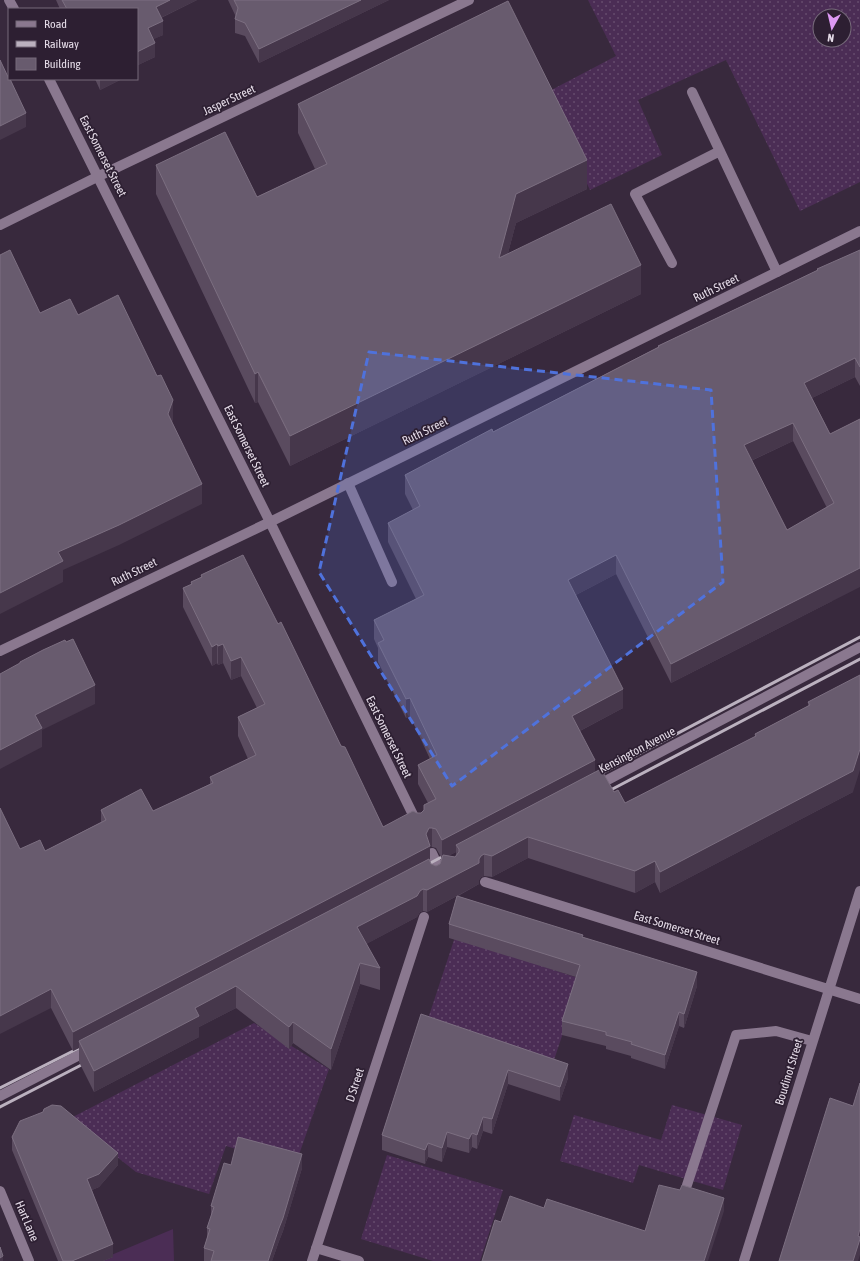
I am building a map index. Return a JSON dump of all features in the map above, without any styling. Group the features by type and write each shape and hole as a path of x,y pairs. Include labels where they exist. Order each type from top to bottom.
{"street":[{"name":"Jasper Street","path":"0,225 99,176 469,0"},
{"name":"East Somerset Street","path":"50,80 99,176 270,522 418,826"},
{"path":"692,92 777,272"},
{"path":"672,263 635,194 720,152"},
{"name":"Ruth Street","path":"0,651 270,522 860,231"},
{"path":"348,483 392,582"},
{"name":"Kensington Avenue","path":"584,792 860,647"},
{"path":"432,853 436,871"},
{"path":"436,871 453,860"},
{"path":"436,871 453,872"},
{"name":"East Somerset Street","path":"486,882 860,999"},
{"name":"Boudinot Street","path":"744,1261 860,892"},
{"name":"D Street","path":"312,1261 424,916"},
{"path":"687,1185 736,1035 776,1031 812,1041"},
{"path":"0,1096 99,1045"},
{"name":"Hart Lane","path":"0,1191 29,1261"},
{"path":"316,1248 359,1261"}],"highlighted area":[{"path":"369,352 711,390 723,582 452,786 319,572"}],"shaded area":[{"path":"588,0 860,0 860,182 800,211 726,60 638,100 662,155 590,190 559,125 540,96 616,56"},
{"path":"455,937 581,979 551,1069 425,1028"},
{"path":"254,1023 329,1069 295,1166 226,1146 209,1194 136,1172 69,1119"},
{"path":"672,1105 742,1125 723,1190 639,1165 633,1183 560,1161 574,1115 661,1140"},
{"path":"387,1155 503,1190 480,1261 433,1261 361,1239"},
{"path":"173,1229 174,1261 97,1261"}],"building":[{"path":"62,0 170,0 156,7 163,21 148,28 155,43 138,52 138,8 66,8"},
{"path":"234,0 361,0 259,49 245,23 235,19 238,8"},
{"path":"508,1 587,160 516,194 499,258 611,204 641,265 290,436 258,372 255,374 156,165 225,132 257,197 327,164 298,104"},
{"path":"0,60 8,80 10,80 26,113 0,126"},
{"path":"10,250 40,313 70,299 78,315 118,295 157,376 161,375 173,400 168,414 202,484 119,525 58,552 63,561 0,593 0,255"},
{"path":"860,250 860,367 855,358 804,383 830,434 860,419 860,568 671,664 616,555 568,580 623,689 572,716 595,760 442,840 436,829 429,828 426,834 430,846 73,1032 51,989 0,1016 0,808 20,849 40,840 45,851 106,820 101,810 141,789 153,811 213,783 210,777 256,755 238,717 265,704 241,657 231,661 223,644 218,646 217,644 212,647 183,588 202,577 201,575 243,555 278,624 281,622 341,746 345,747 383,827 413,811 421,813 424,810 424,805 436,799 418,765 437,755 410,698 406,699 378,643 384,640 374,620 424,595 388,523 420,506 405,475 492,429 493,432 659,347 658,346 818,270 817,269","holes":["793,423 834,503 787,530 744,445"]},
{"path":"73,639 95,685 35,715 42,728 0,750 0,674 43,650 65,640 66,642"},
{"path":"860,675 860,749 853,771 660,872 655,861 635,871 528,837 492,856 484,854 479,859 479,863 427,890 423,889 417,896 357,927 380,968 360,963 331,1049 293,1022 289,1027 236,986 195,1008 199,1016 94,1071 79,1041 429,859 431,864 436,866 440,864 443,855 455,857 459,852 456,845 601,769 614,792 618,790 625,803 756,736 755,734 810,705 808,702"},
{"path":"457,896 583,935 582,937 697,972 684,1014 679,1012 665,1055 631,1044 632,1042 606,1035 606,1032 562,1021 580,965 449,924"},
{"path":"421,1014 568,1064 560,1087 508,1070 492,1119 483,1117 477,1135 472,1133 469,1139 447,1132 442,1148 428,1143 425,1150 382,1135"},
{"path":"860,1083 860,1229 858,1236 860,1239 853,1261 779,1261 830,1098 853,1106"},
{"path":"52,1105 61,1106 118,1153 99,1174 87,1179 113,1244 72,1261 63,1261 12,1137 20,1121 43,1112 44,1109"},
{"path":"238,1137 302,1154 283,1218 268,1261 211,1261 214,1251 204,1248 210,1229 207,1228 214,1207 211,1206 224,1163 231,1165"},
{"path":"659,1185 680,1190 682,1185 724,1198 704,1261 482,1261 495,1220 501,1222 510,1196 544,1208 547,1199 645,1231"},
{"path":"0,1247 3,1256 0,1258"}],"railway":[{"path":"593,778 860,637"},
{"path":"603,794 860,659"},
{"path":"421,868 451,852"},
{"path":"0,1088 83,1046"},
{"path":"0,1107 91,1060"}]}
